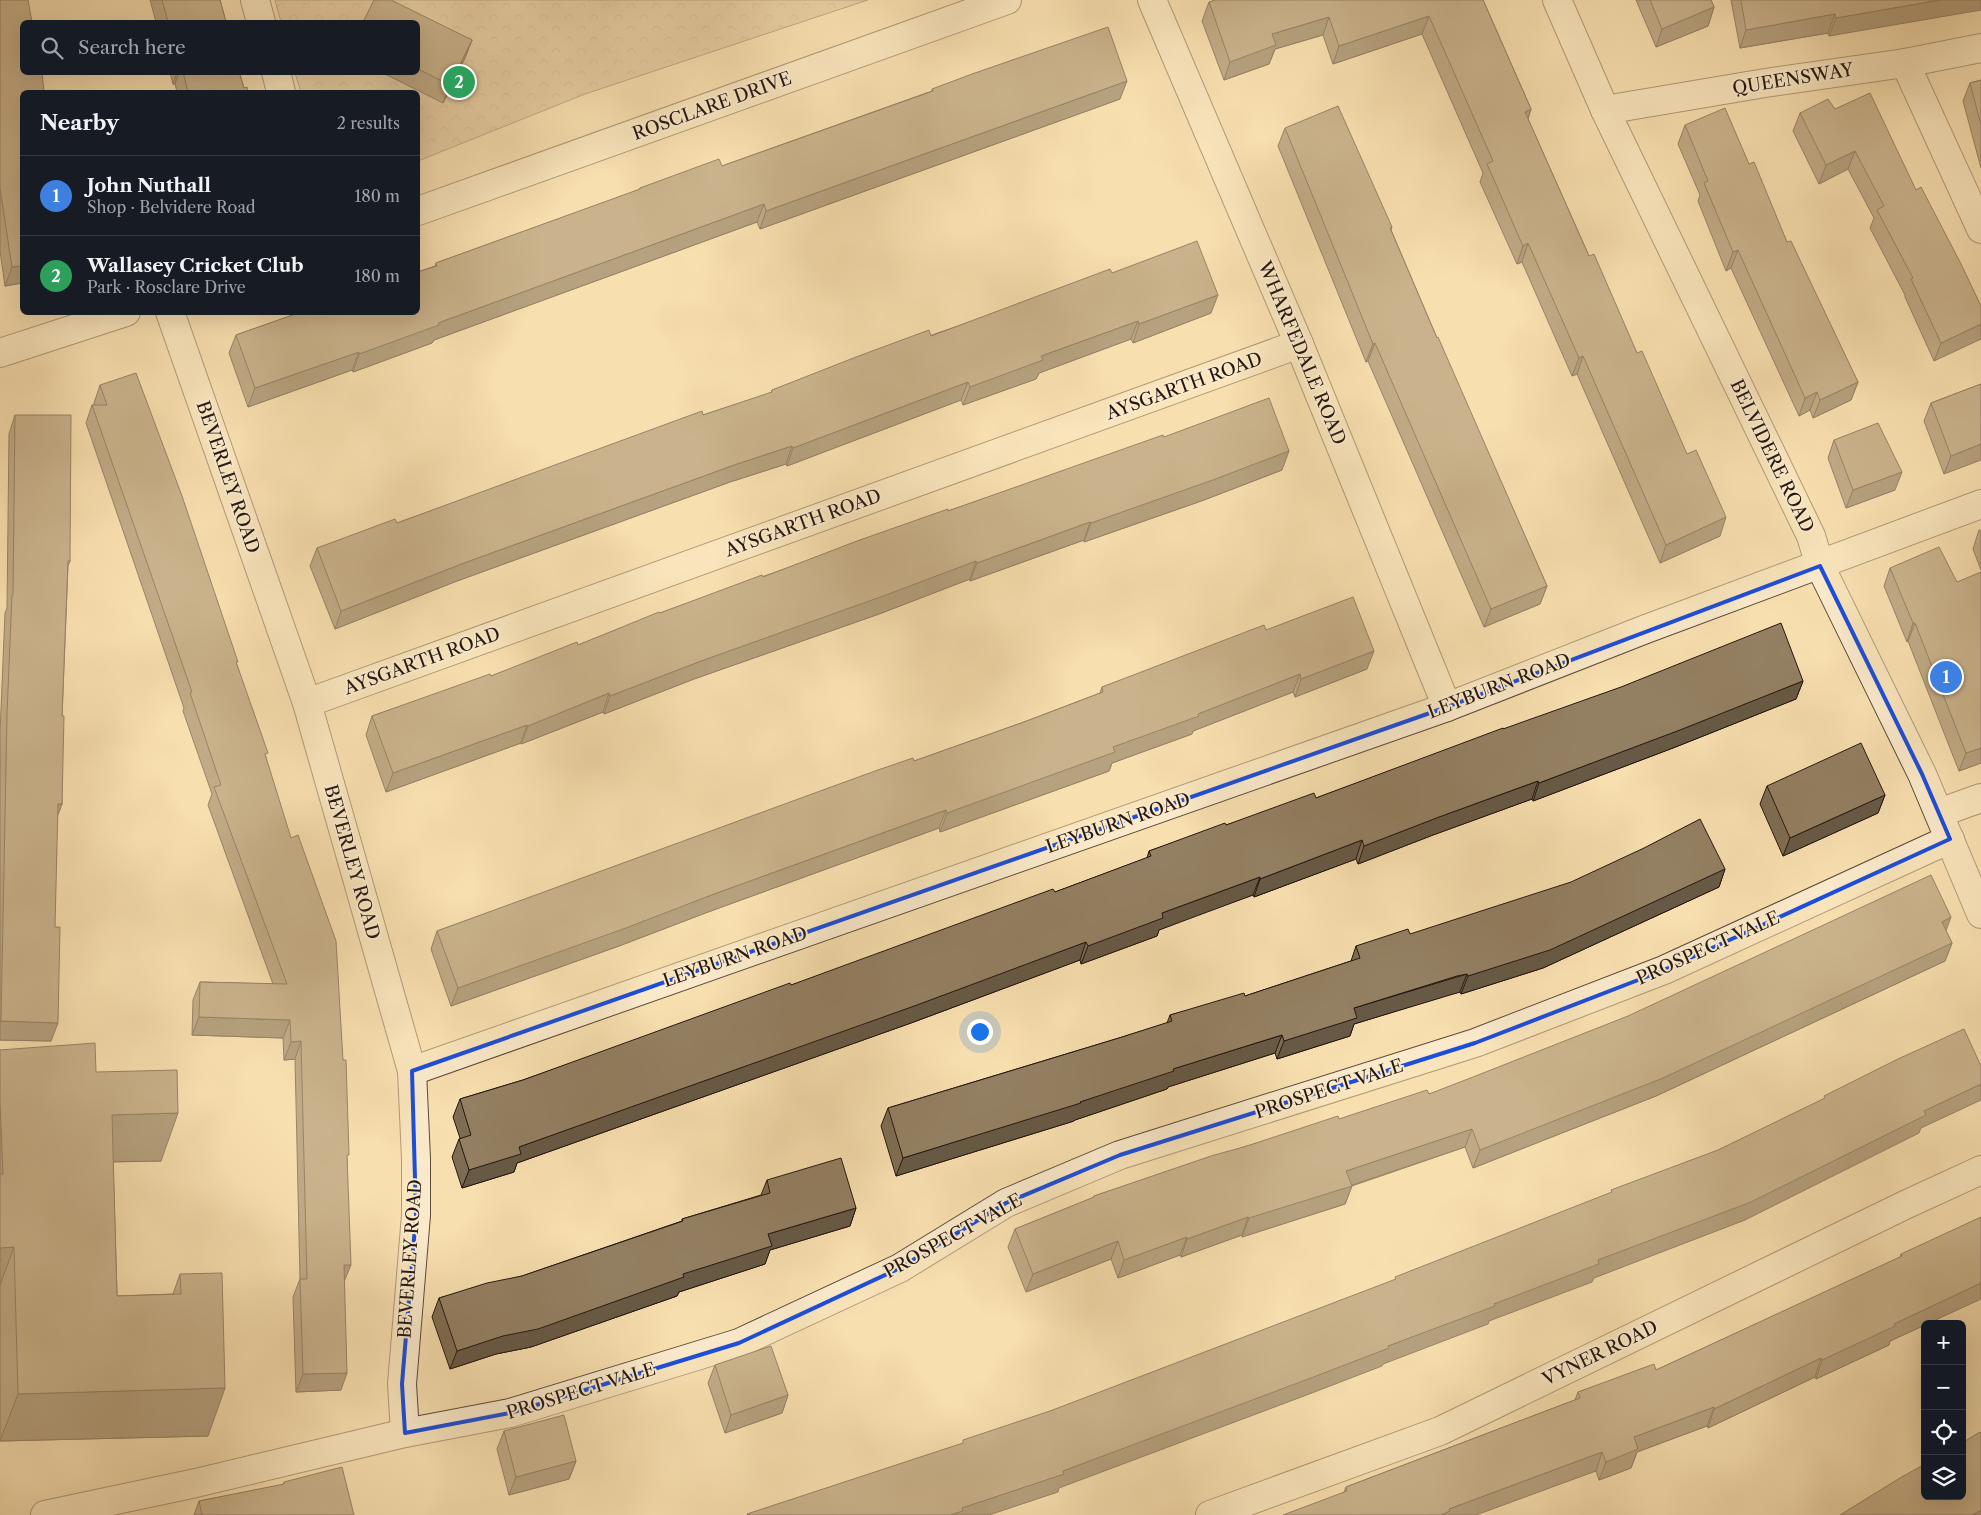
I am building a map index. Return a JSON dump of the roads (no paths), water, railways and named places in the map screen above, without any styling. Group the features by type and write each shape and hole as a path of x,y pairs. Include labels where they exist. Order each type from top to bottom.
{"street":[{"path":"255,0 260,20"},
{"name":"ROSCLARE DRIVE","path":"420,210 1008,0"},
{"name":"WHARFEDALE ROAD","path":"1152,0 1299,344 1447,707"},
{"name":"BELVIDERE ROAD","path":"1557,0 1605,110 1811,536 1820,566 1922,774 1981,914"},
{"name":"QUEENSWAY","path":"1605,110 1765,83 1905,63 1981,48"},
{"path":"1905,63 1981,229"},
{"path":"277,75 280,90"},
{"path":"0,353 117,315"},
{"name":"BEVERLEY ROAD","path":"171,315 306,702 412,1071 416,1159 416,1215 402,1384 405,1433"},
{"name":"AYSGARTH ROAD","path":"306,702 1299,344"},
{"name":"LEYBURN ROAD","path":"412,1071 1447,707 1646,629 1820,566 1981,504"},
{"path":"1939,813 1981,798"},
{"name":"PROSPECT VALE","path":"45,1515 196,1483 405,1433 510,1413 739,1343 900,1268 1006,1203 1120,1156 1465,1046 1664,970 1950,839"},
{"name":"VYNER ROAD","path":"1210,1515 1440,1431 1981,1170"}],"place":[{"name":"Wallasey Cricket Club","path":"459,82"},
{"name":"John Nuthall","path":"1946,677"}]}
